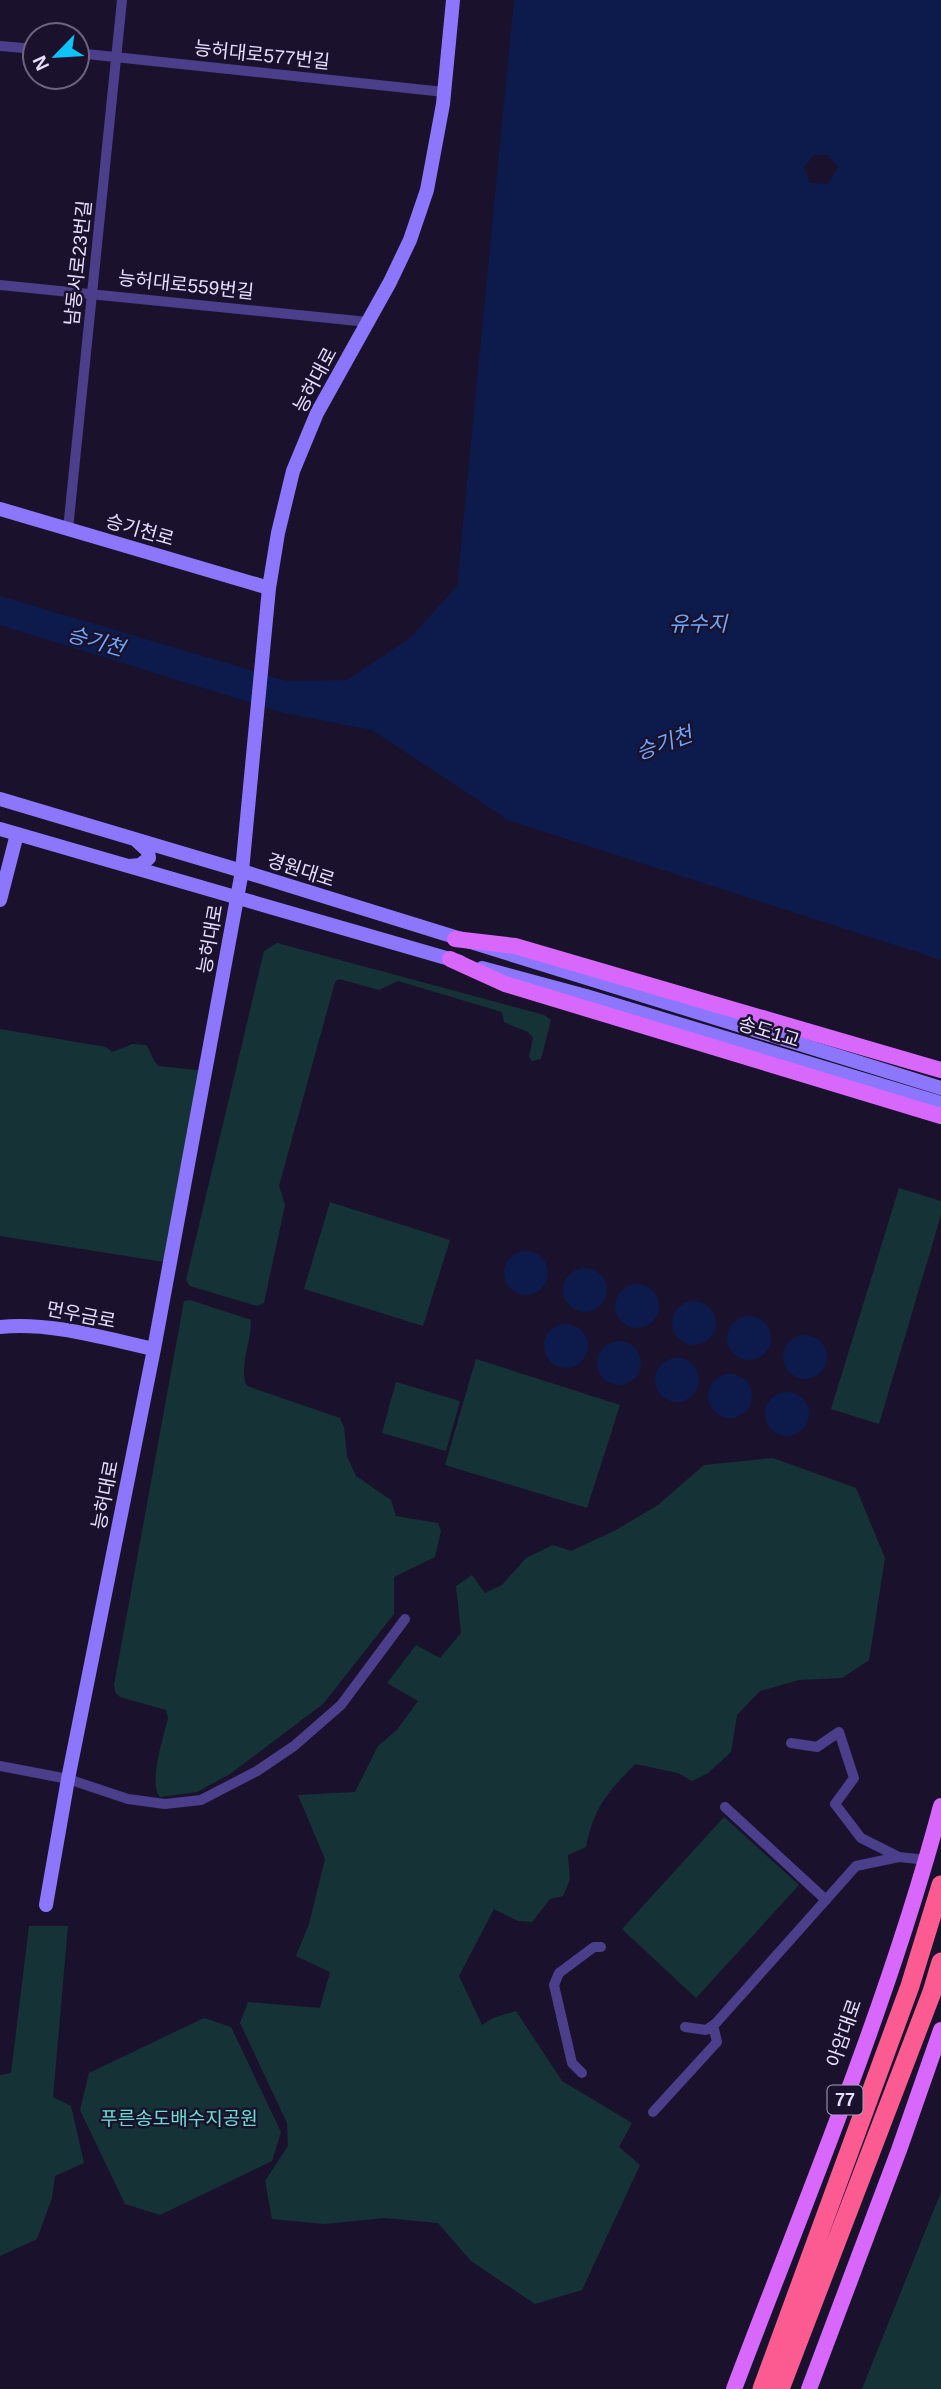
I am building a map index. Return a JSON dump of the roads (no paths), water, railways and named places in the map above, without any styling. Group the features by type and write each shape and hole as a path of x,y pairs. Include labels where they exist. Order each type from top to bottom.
{"highway":[{"path":"762,2389 910,1986 941,1885"},
{"path":"779,2389 932,1992 941,1962"}],"main road":[{"name":"능허대로","path":"46,1905 68,1779 154,1349 242,871 269,588 278,533 293,471 317,413 390,282 410,240 427,190 444,92 453,0"},
{"name":"승기천로","path":"0,509 269,588"},
{"name":"경원대로","path":"0,799 242,871 590,980"},
{"path":"0,829 450,959 505,984 941,1116"},
{"path":"0,900 17,834"},
{"path":"128,866 140,865 149,858 148,851 135,839"},
{"path":"455,939 515,946 941,1070"},
{"name":"송도1교","path":"450,959 586,996 941,1104"},
{"name":"송도1교","path":"590,980 941,1088"},
{"name":"먼우금로","path":"0,1327 23,1325 56,1328 154,1349"},
{"name":"아암대로","path":"734,2389 840,2115 927,1860 941,1806"},
{"path":"809,2389 941,2030"}],"street":[{"name":"남동서로23번길","path":"68,529 122,0"},
{"path":"0,46 21,48"},
{"name":"능허대로577번길","path":"91,54 444,92"},
{"name":"능허대로559번길","path":"0,285 368,323"},
{"path":"0,1766 68,1779 128,1799 165,1804 201,1800 257,1772 341,1705 405,1619"},
{"path":"791,1743 817,1747 839,1732 854,1778 835,1804 861,1838 899,1857"},
{"path":"725,1807 825,1900"},
{"path":"685,2027 706,2030 713,2025 856,1866 899,1857 927,1860"},
{"path":"582,2073 572,2063 554,1985 559,1973 594,1947 601,1947"},
{"path":"653,2112 717,2042 713,2025"}],"water":[{"name":"유수지","path":"514,0 941,0 941,960 508,820 372,730 284,713 0,625 0,596 287,681 347,680 410,638 457,586","holes":["814,155 828,155 838,167 828,184 810,183 804,167"]},
{"path":"526,1251 541,1258 548,1273 541,1288 526,1295 511,1288 504,1273 511,1258"},
{"path":"585,1268 600,1275 607,1290 600,1305 585,1312 570,1305 563,1290 570,1275"},
{"path":"637,1284 652,1291 659,1306 652,1321 637,1328 622,1321 615,1306 622,1291"},
{"path":"694,1301 709,1308 716,1323 709,1338 694,1345 679,1338 672,1323 679,1308"},
{"path":"749,1316 764,1323 771,1338 764,1353 749,1360 734,1353 727,1338 734,1323"},
{"path":"566,1324 581,1331 588,1346 581,1361 566,1368 551,1361 544,1346 551,1331"},
{"path":"805,1335 820,1342 827,1357 820,1372 805,1379 790,1372 783,1357 790,1342"},
{"path":"619,1341 634,1348 641,1363 634,1378 619,1385 604,1378 597,1363 604,1348"},
{"path":"677,1358 692,1365 699,1380 692,1395 677,1402 662,1395 655,1380 662,1365"},
{"path":"730,1374 745,1381 752,1396 745,1411 730,1418 715,1411 708,1396 715,1381"},
{"path":"787,1392 802,1399 809,1414 802,1429 787,1436 772,1429 765,1414 772,1399"}],"water label":[{"name":"승기천","path":"96,641"},
{"name":"승기천","path":"664,743"}],"park label":[{"name":"푸른송도배수지공원","path":"179,2118"}]}
